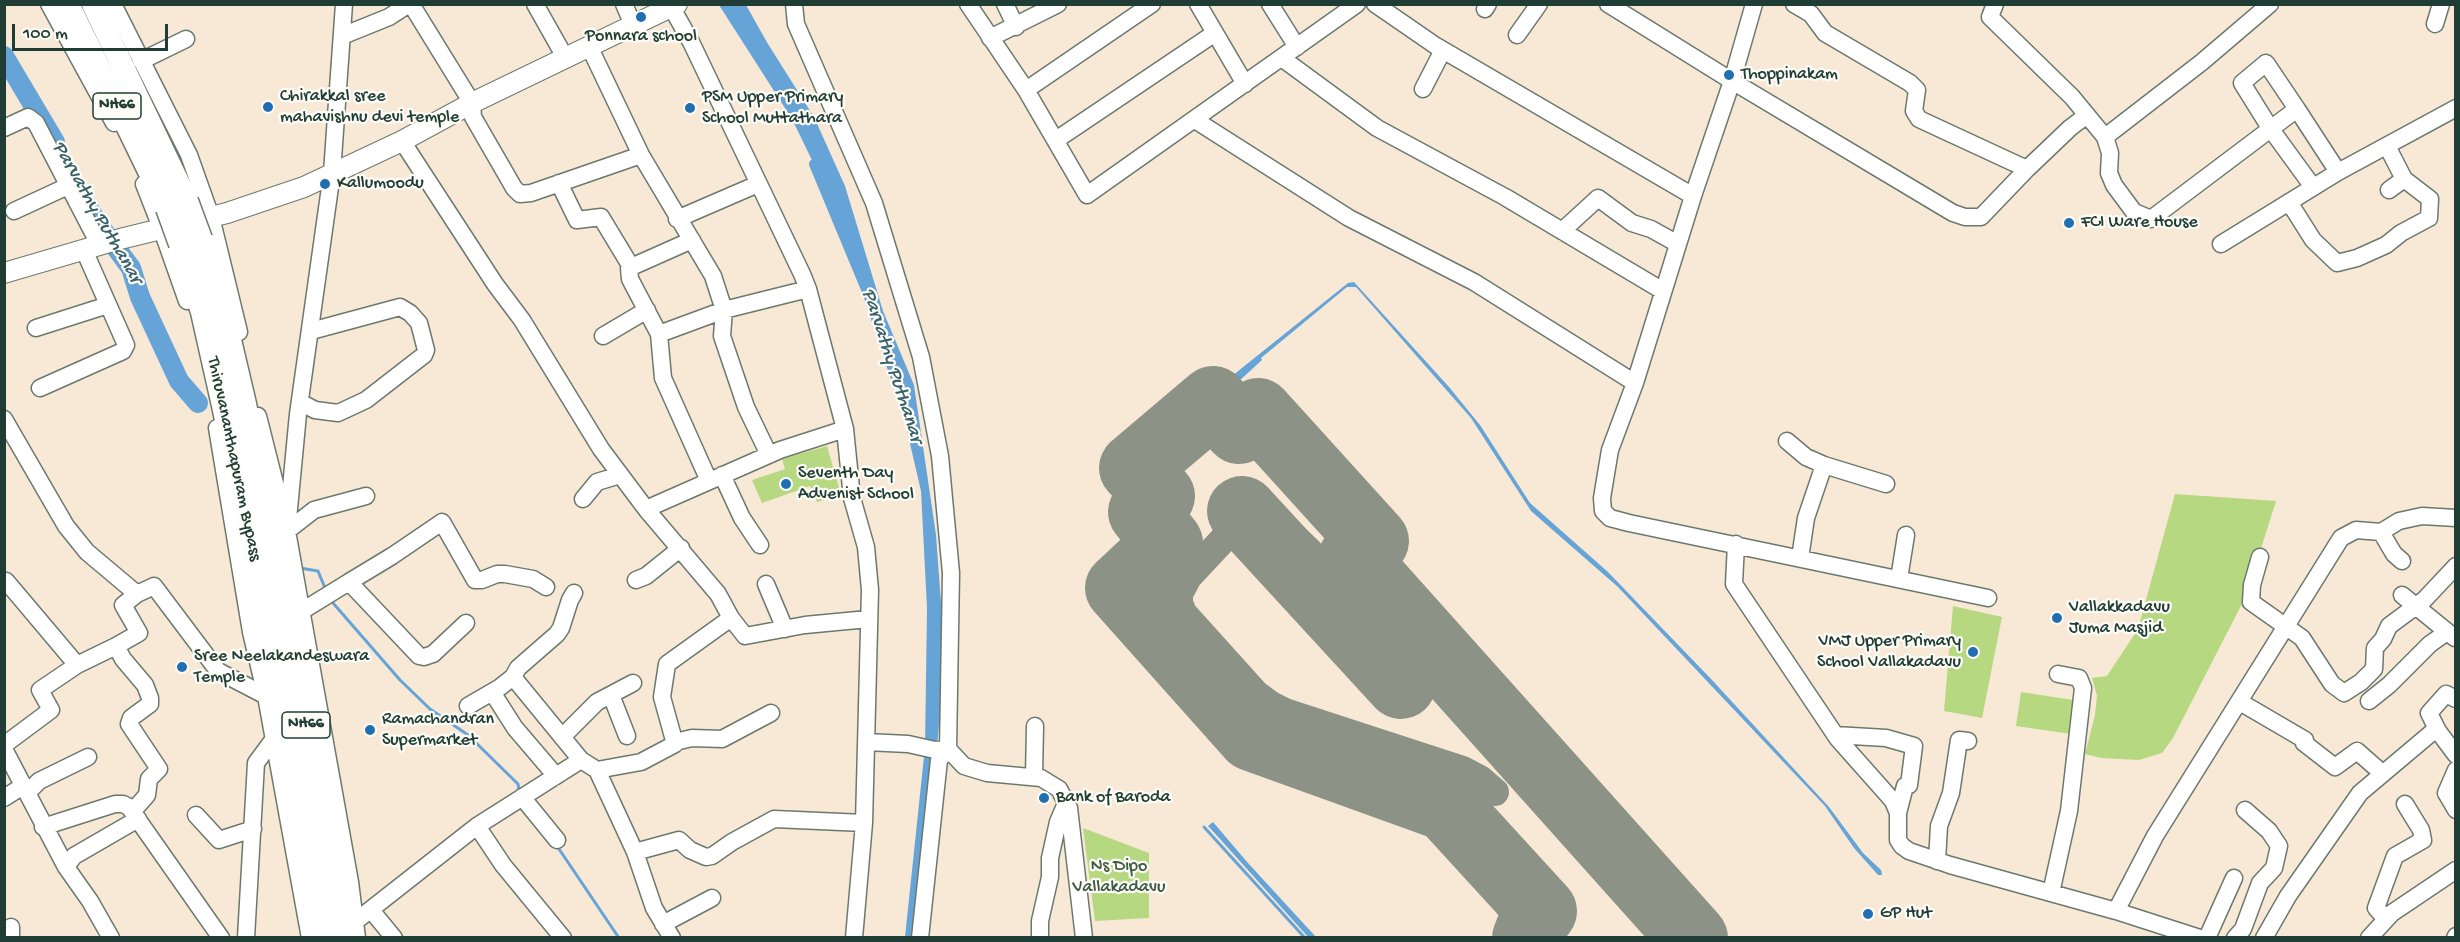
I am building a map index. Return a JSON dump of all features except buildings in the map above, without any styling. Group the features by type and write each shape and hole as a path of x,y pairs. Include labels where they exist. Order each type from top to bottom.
{"highway":[{"name":"Thiruvananthapuram Bypass","path":"68,4 172,213 190,242 222,306 247,414 352,932"},
{"name":"NH66","path":"93,4 172,213"},
{"name":"Thiruvananthapuram Bypass","path":"190,242 202,312 274,659 324,938"}],"main road":[{"path":"4,273 103,245 172,213 211,217 304,188 669,7"}],"street":[{"path":"48,4 114,122 150,197 172,213 214,414 251,632 266,696 309,938"},
{"name":"Thiruvananthapuram Bypass","path":"113,4 189,156 211,217 287,531 302,612 352,932"},
{"path":"287,531 300,402 332,173 344,4"},
{"path":"342,36 410,4 472,103 473,117 514,188 520,194 524,195 641,155"},
{"path":"535,4 566,59"},
{"path":"624,4 633,26"},
{"path":"794,4 796,24 874,203 921,357 940,456 951,573 948,749 939,760 920,938"},
{"path":"968,4 1026,90 1087,195 1283,58 1340,9 1358,4"},
{"path":"1005,4 1016,27"},
{"path":"990,38 1058,4"},
{"path":"1026,90 1152,4"},
{"path":"1198,4 1245,84"},
{"path":"1270,4 1297,47"},
{"path":"1375,4 1443,50 1693,196"},
{"path":"1517,36 1539,4"},
{"path":"1608,4 1953,213 1965,217 1981,217 1987,212 2027,169 2087,115"},
{"path":"1754,4 1732,81 1693,196 1635,383 1610,450 1602,498 1603,511 1610,518 1629,523 1988,598"},
{"path":"1794,4 1811,14 1825,33 1911,82 1917,90 1914,111 1919,119 2027,169"},
{"path":"1995,4 1990,17 2072,97 2105,137 2110,153 2109,173 2114,185 2134,212 2151,219 2297,109"},
{"path":"2105,137 2202,62 2270,4"},
{"path":"2435,24 2441,4"},
{"path":"669,7 730,120 808,289 845,429 852,498 866,547 870,590 864,823 854,938"},
{"path":"1056,140 1215,33"},
{"path":"141,61 186,39"},
{"path":"589,46 641,155 713,276 724,310 722,336 746,407 769,455"},
{"path":"1423,89 1443,50"},
{"path":"1283,58 1377,128 1505,197 1663,291"},
{"path":"2313,187 2270,128 2242,83 2266,63 2338,172"},
{"path":"2221,244 2338,172 2456,108"},
{"path":"4,128 28,117 36,123 68,186 103,245 108,305 126,345 123,351 40,388"},
{"path":"1195,120 1349,218 1474,282 1635,383"},
{"path":"402,141 478,258 522,320 580,416 620,475 718,594 731,618 745,636 805,625 868,620"},
{"path":"2289,202 2313,240 2337,263 2357,258 2386,244 2428,218 2430,199 2404,179 2387,146"},
{"path":"2389,190 2404,179"},
{"path":"559,183 577,220 601,217 630,265 630,279 658,334 663,378 716,478 760,545"},
{"path":"677,219 758,184"},
{"path":"14,211 68,186"},
{"path":"1562,231 1598,198 1632,223 1651,229 1678,244"},
{"path":"630,265 692,240"},
{"path":"658,334 724,310 808,289"},
{"path":"36,328 108,305"},
{"path":"300,402 315,410 338,412 366,400 424,355 426,350 419,323 410,313 400,307 310,331"},
{"path":"603,336 647,310"},
{"path":"4,419 66,526 87,552 136,594"},
{"path":"646,509 769,455 845,429"},
{"path":"1787,441 1806,457 1824,465 1886,484"},
{"path":"1800,558 1806,518 1824,465"},
{"path":"582,500 597,483 620,475"},
{"path":"287,531 314,510 366,496"},
{"path":"2116,911 2155,836 2340,538 2356,530 2381,532 2399,521 2422,516 2455,519"},
{"path":"302,612 392,556 441,522 475,580 482,580 497,573 533,579 546,587"},
{"path":"2381,532 2394,554 2402,561"},
{"path":"1899,579 1906,535"},
{"path":"1736,544 1734,584 1835,735 1893,801 1898,813"},
{"path":"636,580 646,576 681,548"},
{"path":"2260,557 2252,585 2251,602 2302,638 2332,684 2344,693 2361,682 2374,669 2375,648 2383,639 2389,626 2416,606 2456,566"},
{"path":"6,581 77,665"},
{"path":"349,582 419,656 429,657 466,623"},
{"path":"766,585 785,629"},
{"path":"111,938 43,827 4,747 51,710 40,690 77,665 139,633 123,605 136,594 154,586 218,671 266,696"},
{"path":"468,706 513,677 518,668 561,628 574,593"},
{"path":"2369,701 2430,644 2451,635 2402,595"},
{"path":"675,742 662,697 668,664 731,618"},
{"path":"66,867 74,856 136,815 147,795 149,779 159,769 129,724 131,718 150,704 150,698 145,686 123,659 116,646"},
{"path":"2371,672 2385,688"},
{"path":"2051,893 2069,811 2084,688 2079,678 2058,674"},
{"path":"513,677 581,760 597,770 635,852 654,908 668,931 712,898"},
{"path":"562,737 597,702 633,683"},
{"path":"492,692 515,728 556,776"},
{"path":"2456,699 2446,694 2429,713 2436,729 2456,755"},
{"path":"610,695 627,736"},
{"path":"2240,702 2305,740 2304,743 2335,767 2357,751 2382,773"},
{"path":"597,770 641,762 672,747 675,742 692,738 722,739 771,713"},
{"path":"1034,777 1035,726"},
{"path":"2264,938 2288,896 2360,794 2436,729"},
{"path":"1835,735 1886,738 1914,746 1909,785 1905,786 1898,813 1898,840 1909,851 1937,861 2116,911 2200,938"},
{"path":"252,938 245,937 256,763 273,740"},
{"path":"1937,861 1939,826 1951,793 1959,740 1968,741"},
{"path":"866,742 914,745 935,750 948,749"},
{"path":"948,749 964,766 987,773 1041,778 1059,789 1067,801 1084,938"},
{"path":"4,798 25,790 88,757"},
{"path":"352,932 371,910 477,826 581,760"},
{"path":"2456,770 2446,793 2456,810"},
{"path":"522,798 558,840"},
{"path":"1040,938 1050,877 1050,858 1058,822 1067,801"},
{"path":"43,827 115,804 123,804 136,815 221,938"},
{"path":"2386,919 2376,908 2394,856 2423,840 2421,830 2405,804"},
{"path":"2235,938 2243,929 2260,883 2274,868 2279,846 2269,831 2245,810"},
{"path":"196,815 219,840 253,829"},
{"path":"635,852 679,840 690,850 706,857 712,856 774,819 864,823"},
{"path":"477,826 503,865 562,938"},
{"path":"2368,938 2386,919 2420,893 2456,870"},
{"path":"2207,938 2234,878"},
{"path":"371,910 394,938"}],"green space":[{"path":"827,446 841,495 817,502 810,486 762,503 752,480 785,469 782,459"},
{"path":"2175,494 2276,501 2246,596 2173,738 2162,753 2139,760 2101,758 2085,754 2095,715 2097,696 2092,678 2107,676 2138,629"},
{"path":"1953,606 2002,617 1982,718 1944,711"},
{"path":"2021,692 2080,701 2071,734 2016,726"},
{"name":"Ns Dipo Vallakadavu","path":"1083,828 1149,853 1149,918 1095,921"}],"water":[{"path":"719,5 746,5 814,117 845,186 883,311 914,385 936,535 945,657 920,937 905,937 925,747 927,608 921,491 885,336 841,220 792,119"},
{"path":"1354,282 1449,387 1480,425 1530,503 1608,572 1712,680 1829,807 1863,853 1881,870 1882,875 1878,875 1854,848 1825,806 1618,587 1531,511 1471,418 1356,287 1347,287 1261,358 1262,360 1238,382 1232,376 1348,283"},
{"path":"1213,822 1316,937 1308,937 1208,826"}],"waterway":[{"name":"Parvathy Puthanar","path":"4,56 55,142"},
{"name":"Parvathy Puthanar","path":"814,164 868,294 895,376"},
{"name":"Parvathy Puthanar","path":"82,198 131,268 140,297 179,381 198,403"},
{"path":"300,568 318,571 325,588"},
{"path":"333,603 400,680 430,709 468,735 518,784 519,791"},
{"path":"1204,827 1305,938"},
{"path":"557,846 619,938"}],"taxiway":[{"path":"1360,642 1347,624 1310,552 1287,530 1266,518 1251,517 1231,531 1188,577 1179,594 1179,603 1183,613 1256,694 1271,705 1285,712 1463,770 1480,779 1495,792"}],"runway":[{"path":"1527,938 1533,923 1542,911 1446,806 1252,736 1120,588 1168,543 1143,512 1160,496 1134,468 1213,401 1239,429 1258,413 1374,541 1353,558 1693,938"},
{"path":"1242,511 1401,684"}],"place":[{"name":"Ponnara school","path":"641,17"},
{"name":"Thoppinakam","path":"1729,75"},
{"name":"Chirakkal sree mahavishnu devi temple","path":"268,107"},
{"name":"PSM Upper Primary School Muttathara","path":"690,108"},
{"name":"Kallumoodu","path":"325,184"},
{"name":"FCI Ware House","path":"2069,223"},
{"name":"Seventh Day Advenist School","path":"786,484"},
{"name":"Vallakkadavu Juma Masjid","path":"2057,618"},
{"name":"VMJ Upper Primary School Vallakadavu","path":"1973,652"},
{"name":"Sree Neelakandeswara Temple","path":"182,667"},
{"name":"Ramachandran Supermarket","path":"370,730"},
{"name":"Bank of Baroda","path":"1044,798"},
{"name":"GP Hut","path":"1868,914"}]}
